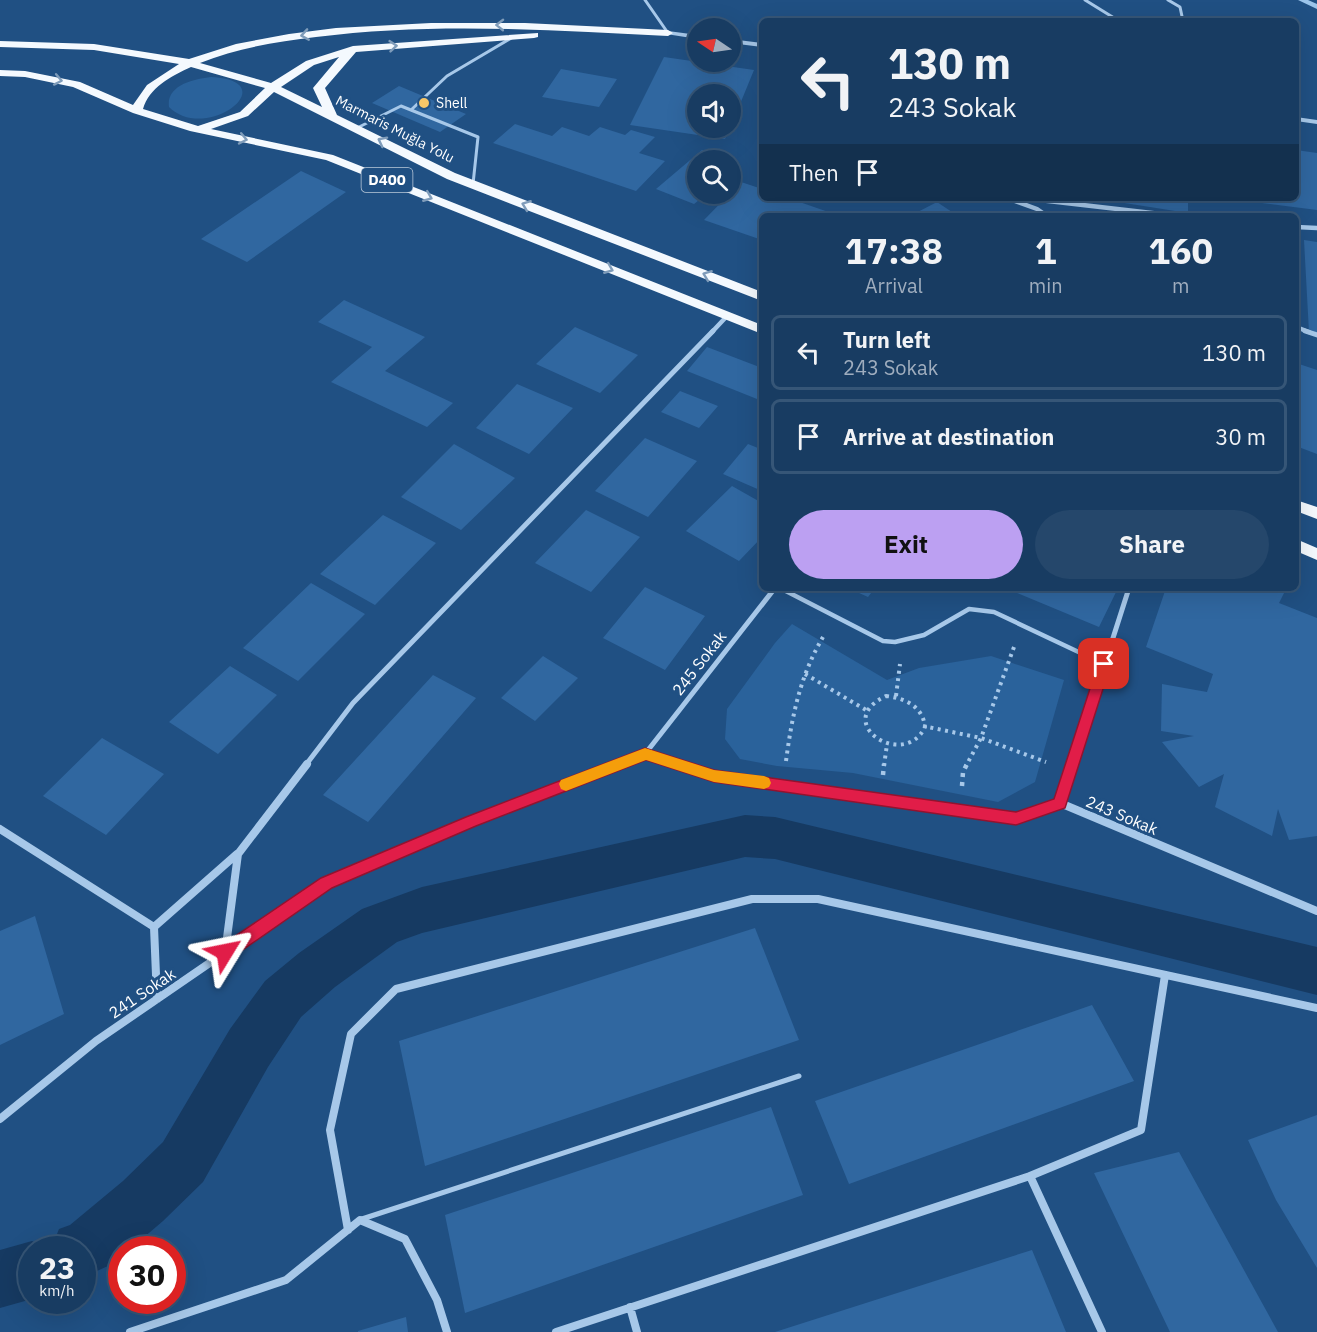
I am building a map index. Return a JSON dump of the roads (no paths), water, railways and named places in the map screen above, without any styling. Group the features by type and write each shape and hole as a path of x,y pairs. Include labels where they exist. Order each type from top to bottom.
{"highway":[{"path":"94,47 187,50 240,46 342,29 500,24 668,33"},
{"path":"194,129 220,124 244,114 273,87 310,63 353,49 600,30"},
{"name":"Marmaris Muğla Yolu","path":"0,44 94,47 186,62 273,87 451,176 759,296"},
{"path":"137,111 139,100 151,87 186,62 240,46"},
{"path":"332,116 319,88 353,49"},
{"name":"D400","path":"0,73 25,74 76,84 137,111 194,129 329,157 759,329"},
{"path":"1299,506 1317,513"},
{"path":"1299,546 1317,554"}],"street":[{"path":"668,33 687,36"},
{"path":"741,42 759,45"},
{"path":"1299,119 1317,122"},
{"path":"1015,201 1043,213"},
{"path":"1048,201 1152,213"},
{"path":"1299,227 1317,228"},
{"path":"154,927 238,854 353,703 727,316"},
{"path":"1299,328 1317,335"},
{"name":"245 Sokak","path":"645,754 773,591"},
{"name":"243 Sokak","path":"1128,591 1060,803 1317,911"},
{"path":"645,754 714,776 1016,819 1060,803"},
{"name":"241 Sokak","path":"0,1119 96,1041 326,883 471,822 645,754"},
{"path":"0,829 154,927"},
{"path":"225,952 238,854"},
{"path":"348,1230 330,1130 351,1035 396,990 753,899 818,899 1317,1008"},
{"path":"154,927 157,999"},
{"path":"556,1332 1030,1176 1141,1130 1165,975"},
{"path":"1030,1176 1102,1332"},
{"path":"130,1332 286,1280 360,1220 405,1239 437,1300 447,1332"},
{"path":"630,1307 637,1332"}],"lane":[{"path":"645,0 668,33"},
{"path":"1085,0 1114,18"},
{"path":"1168,0 1180,7 1182,18"},
{"path":"411,110 447,76 514,36"},
{"path":"357,128 401,106 478,137 473,184"},
{"path":"786,591 883,641 895,642 924,636 969,609 994,612 1104,664"},
{"path":"360,1220 799,1076"}],"waterway":[{"path":"1302,0 1317,7"},
{"path":"96,1240 143,1201 183,1162 249,1048 283,999 317,970 380,925 422,910 745,836 775,838 1317,971"},
{"path":"0,1279 18,1274"}],"place":[{"name":"Shell","path":"424,103"}]}
